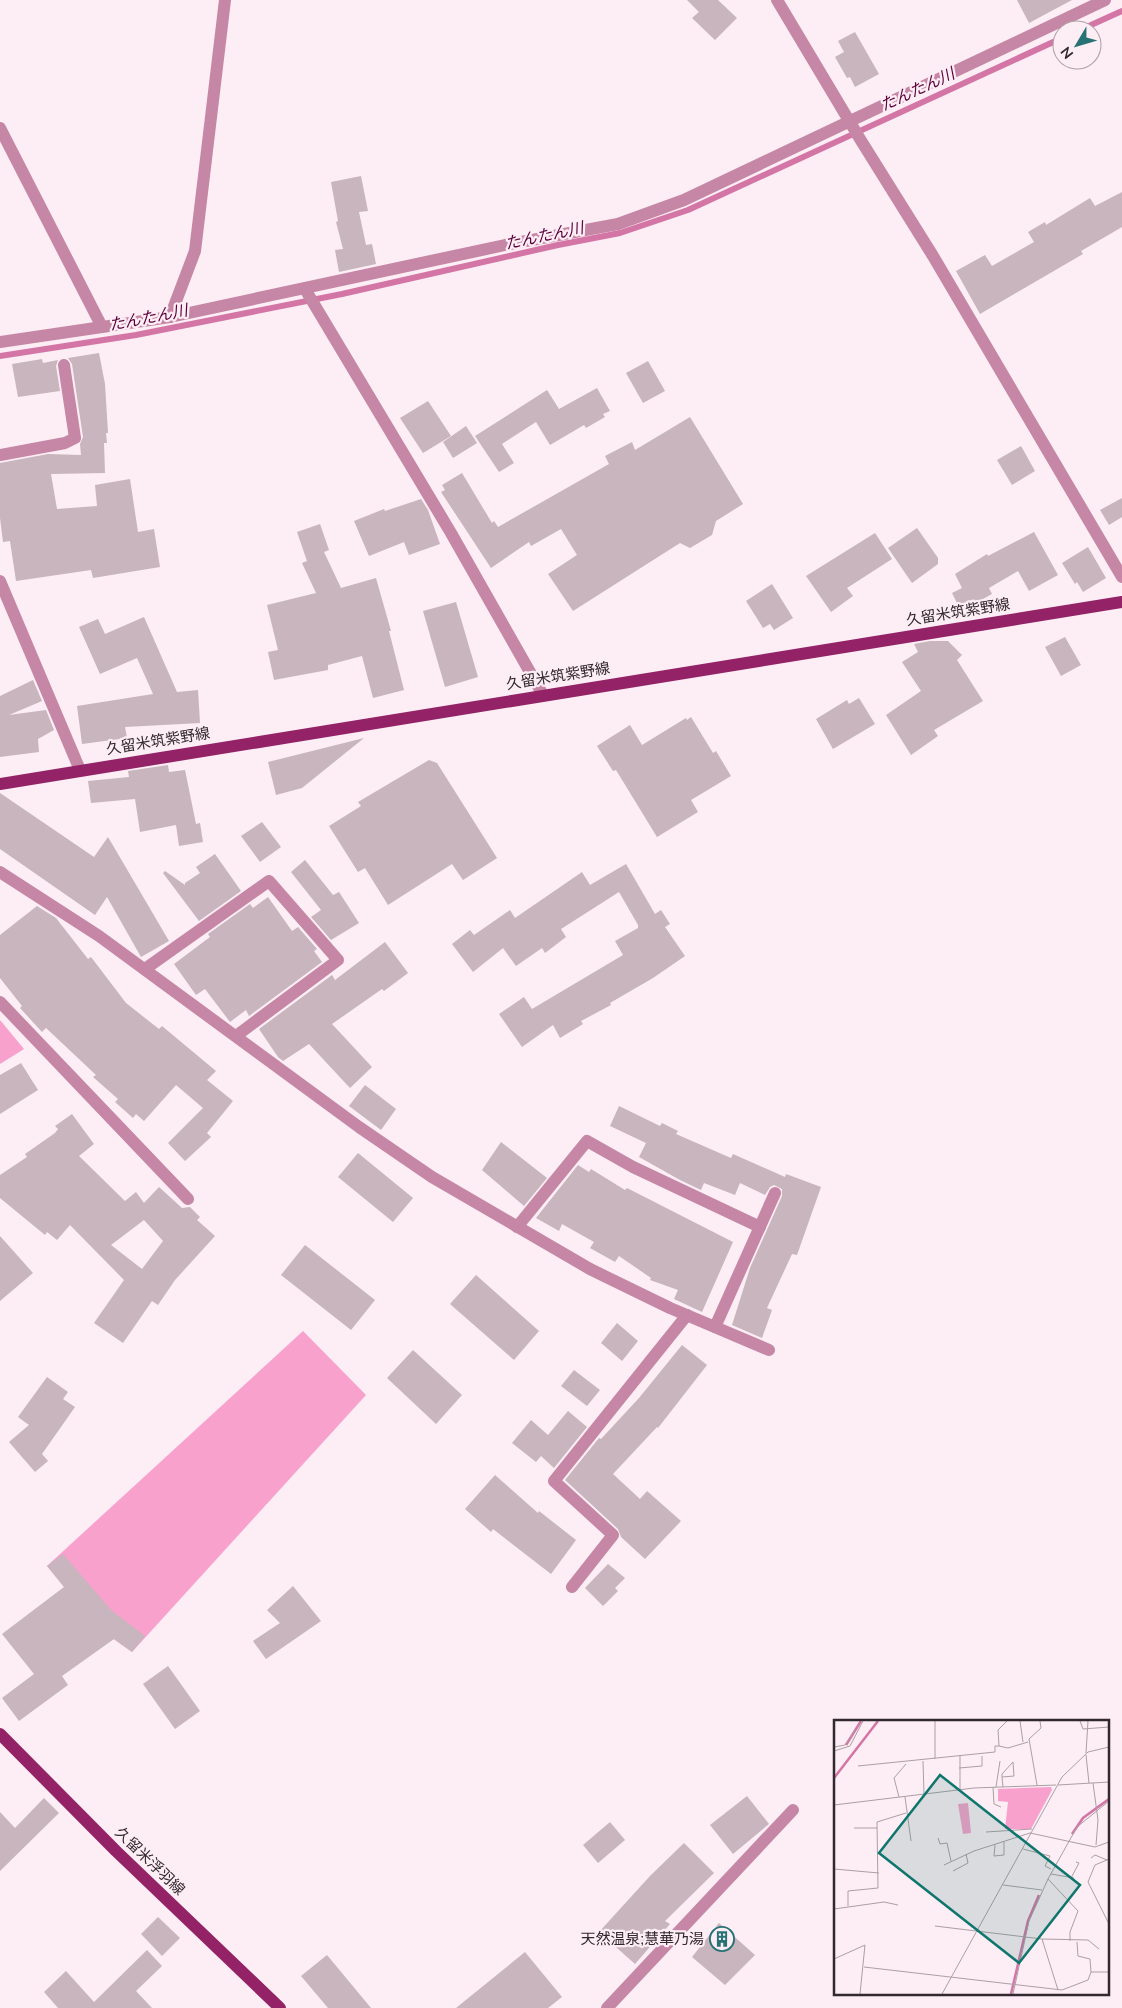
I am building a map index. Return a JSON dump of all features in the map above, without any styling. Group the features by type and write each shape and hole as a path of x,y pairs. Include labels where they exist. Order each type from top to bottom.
{"main road":[{"name":"久留米筑紫野線","path":"0,784 543,694 1122,602"},
{"name":"久留米浮羽線","path":"0,1734 116,1851 280,2008"}],"street":[{"path":"170,318 195,250 225,0"},
{"path":"777,0 933,256 1122,577"},
{"path":"0,342 170,318 505,245 618,224 684,200 851,124 1105,0"},
{"path":"0,128 102,327"},
{"path":"305,289 451,533 543,694"},
{"path":"0,454 65,443 75,438 64,365"},
{"path":"0,581 80,770"},
{"path":"0,872 99,936 359,1127 416,1166 590,1269 687,1315 769,1350"},
{"path":"145,969 269,882 338,960 236,1036"},
{"path":"0,1002 188,1199"},
{"path":"517,1227 587,1141 633,1167 760,1227"},
{"path":"715,1327 775,1193"},
{"path":"572,1587 613,1535 554,1481 687,1315"},
{"path":"607,2008 793,1810"}],"shaded area":[{"path":"0,1020 24,1049 0,1064"},
{"path":"303,1331 366,1395 132,1652 98,1628 47,1566"}],"building":[{"path":"687,0 718,0 737,18 715,40 692,18 699,12"},
{"path":"1017,0 1072,0 1029,23"},
{"path":"855,32 879,74 855,87 850,77 847,78 835,57 844,52 838,41"},
{"path":"361,176 368,211 359,212 366,245 372,244 376,264 339,272 335,250 343,249 336,222 338,221 331,182"},
{"path":"1122,192 1122,227 1081,251 1083,254 980,314 956,271 985,255 992,266 1034,242 1028,232 1045,222 1046,225 1090,198 1095,206"},
{"path":"99,353 105,384 108,433 106,433 107,443 104,443 105,473 51,474 57,509 97,506 95,485 130,479 138,532 154,529 160,567 93,578 91,570 16,581 10,541 3,542 0,518 0,463 48,454 81,455 80,444 83,437 72,364 68,358"},
{"path":"42,359 43,363 58,360 56,366 60,391 18,397 12,364"},
{"path":"648,361 665,391 643,403 626,373"},
{"path":"597,388 610,411 603,414 605,417 586,428 584,425 550,445 536,422 502,444 514,463 499,472 475,436 547,390 559,409"},
{"path":"428,401 451,436 423,453 400,418"},
{"path":"690,417 743,504 716,521 712,535 690,548 680,543 573,611 548,574 577,555 561,529 531,546 529,542 491,568 441,492 445,490 442,485 462,473 492,523 494,521 498,527 609,464 605,456 632,442 635,450"},
{"path":"466,426 477,443 453,458 443,442"},
{"path":"1021,446 1035,471 1012,485 997,460"},
{"path":"1122,498 1122,517 1109,525 1100,510"},
{"path":"421,499 428,510 440,544 409,555 404,542 369,556 354,521 384,509 385,511"},
{"path":"320,524 329,550 324,552 341,588 376,578 391,631 389,631 404,690 373,698 362,656 328,665 328,670 274,680 268,652 278,650 267,605 316,593 302,563 307,561 297,532"},
{"path":"917,528 938,558 938,564 912,583 888,548"},
{"path":"1034,532 1058,575 1029,591 1018,571 989,588 992,594 974,604 959,607 952,593 962,588 955,574 987,554 988,556"},
{"path":"875,533 892,559 847,588 853,596 831,612 806,576"},
{"path":"1088,547 1106,578 1083,592 1077,582 1075,584 1062,563"},
{"path":"772,584 793,618 774,630 770,624 763,628 746,601"},
{"path":"456,602 478,677 445,687 423,611"},
{"path":"144,617 177,692 198,690 200,723 125,727 127,738 82,744 77,706 153,694 137,658 100,674 79,627 98,619 105,634"},
{"path":"1065,637 1081,665 1061,676 1045,647"},
{"path":"930,641 948,641 962,655 957,660 983,701 934,730 938,736 911,755 886,715 921,691 902,662 918,652 914,644"},
{"path":"33,680 42,701 9,715 46,710 54,730 38,739 39,752 0,757 0,696"},
{"path":"859,698 875,724 833,749 816,719 847,700 849,704"},
{"path":"691,717 713,753 716,751 731,776 691,800 698,812 657,837 616,770 613,771 597,746 630,725 642,745 686,718 687,720"},
{"path":"364,738 302,788 276,795 268,762"},
{"path":"429,760 437,763 497,858 463,880 452,864 388,905 365,868 358,872 329,826 361,806 358,802"},
{"path":"168,765 169,772 185,770 196,824 200,823 203,842 179,846 176,825 140,832 135,799 91,803 88,781 129,777 128,771"},
{"path":"0,793 94,857 108,837 169,941 141,957 107,897 95,915 0,849"},
{"path":"262,822 281,847 260,862 241,836"},
{"path":"215,854 241,891 199,921 163,873 165,871 185,885 185,883 200,873 196,867"},
{"path":"305,860 333,895 339,892 359,923 331,940 311,917 321,910 291,872"},
{"path":"626,864 655,914 661,910 670,924 665,927 685,956 653,978 610,1003 611,1005 581,1021 583,1024 560,1038 553,1025 522,1047 499,1014 524,997 532,1009 623,955 615,941 638,928 638,925 619,892 561,929 566,937 545,953 542,948 516,966 503,948 473,972 452,944 470,930 474,935 510,910 515,918 582,872 590,885"},
{"path":"268,897 292,931 298,927 317,949 314,951 322,962 249,1016 246,1010 230,1022 205,989 196,995 174,964 210,937 208,934 250,904 253,908"},
{"path":"37,906 56,918 88,959 91,957 126,1003 159,1029 162,1026 216,1071 207,1080 233,1101 207,1133 211,1137 185,1161 168,1143 203,1108 176,1085 144,1121 136,1114 133,1118 115,1102 118,1099 93,1077 96,1075 46,1028 42,1032 20,1008 22,1006 0,978 0,935"},
{"path":"385,942 408,973 384,991 382,989 332,1024 372,1067 350,1088 309,1044 283,1061 278,1057 259,1029 332,975 335,980"},
{"path":"21,1063 38,1090 0,1114 0,1075"},
{"path":"365,1085 396,1109 381,1130 349,1106"},
{"path":"619,1106 660,1126 662,1123 678,1131 676,1134 731,1158 733,1154 785,1177 786,1174 821,1187 797,1255 792,1254 767,1308 772,1310 762,1338 732,1325 750,1268 782,1196 782,1189 774,1185 770,1187 765,1195 740,1183 735,1195 704,1183 701,1190 680,1180 639,1157 646,1143 610,1126"},
{"path":"72,1114 94,1144 79,1156 125,1201 136,1192 144,1203 159,1187 182,1208 190,1207 200,1217 197,1220 215,1236 175,1280 158,1305 152,1301 123,1343 94,1323 124,1280 70,1225 57,1240 47,1232 45,1235 0,1198 0,1175 27,1157 25,1154 55,1133 58,1129 55,1126","holes":["144,1220 163,1241 142,1269 111,1245"]},
{"path":"501,1142 547,1178 524,1206 482,1170"},
{"path":"358,1153 413,1198 393,1222 338,1177"},
{"path":"578,1165 589,1172 591,1169 625,1190 627,1188 733,1242 702,1312 674,1299 678,1290 650,1280 651,1278 619,1256 615,1262 590,1248 594,1242 562,1224 559,1231 536,1218"},
{"path":"0,1236 33,1273 0,1301"},
{"path":"305,1245 375,1300 351,1330 281,1275"},
{"path":"476,1275 539,1331 514,1360 450,1304"},
{"path":"617,1323 638,1341 622,1361 601,1343"},
{"path":"682,1345 707,1365 658,1428 613,1474 640,1499 647,1491 681,1521 645,1559 621,1537 618,1529 565,1480 599,1438 601,1439 639,1398"},
{"path":"413,1350 462,1395 436,1424 387,1378"},
{"path":"574,1370 600,1390 587,1406 561,1386"},
{"path":"47,1377 68,1392 63,1399 75,1407 42,1454 48,1461 35,1472 9,1442 29,1425 18,1417"},
{"path":"568,1411 587,1427 554,1468 541,1456 536,1462 512,1443 531,1420 548,1435"},
{"path":"495,1475 538,1513 539,1511 576,1540 551,1574 493,1529 491,1532 465,1509"},
{"path":"63,1554 111,1610 145,1636 132,1652 114,1639 62,1676 68,1685 19,1721 2,1698 34,1674 2,1634 64,1587 47,1566"},
{"path":"608,1564 625,1578 615,1588 618,1591 603,1606 585,1588"},
{"path":"293,1586 321,1621 266,1659 253,1641 280,1623 267,1610"},
{"path":"168,1666 200,1711 175,1729 143,1684"},
{"path":"747,1796 769,1824 733,1854 710,1825"},
{"path":"44,1798 59,1813 0,1871 0,1812 15,1828"},
{"path":"610,1822 625,1840 598,1863 583,1845"},
{"path":"684,1843 714,1873 665,1921 670,1924 635,1964 599,1932 650,1876"},
{"path":"158,1917 180,1938 162,1956 141,1934"},
{"name":"天然温泉;慧華乃湯","path":"719,1923 755,1955 725,1985 692,1957"},
{"path":"147,1950 162,1966 136,1991 152,2008 58,2008 44,1992 66,1971 94,2002"},
{"path":"525,1952 562,1997 548,2008 456,2008"},
{"path":"327,1955 371,2008 328,2008 301,1976"}],"waterway":[{"name":"たんたん川","path":"1102,20 1122,11"},
{"name":"たんたん川","path":"0,356 136,335 342,294 558,245 620,233 688,210 1052,43"}],"place":[{"name":"天然温泉;慧華乃湯","path":"722,1939"}]}
